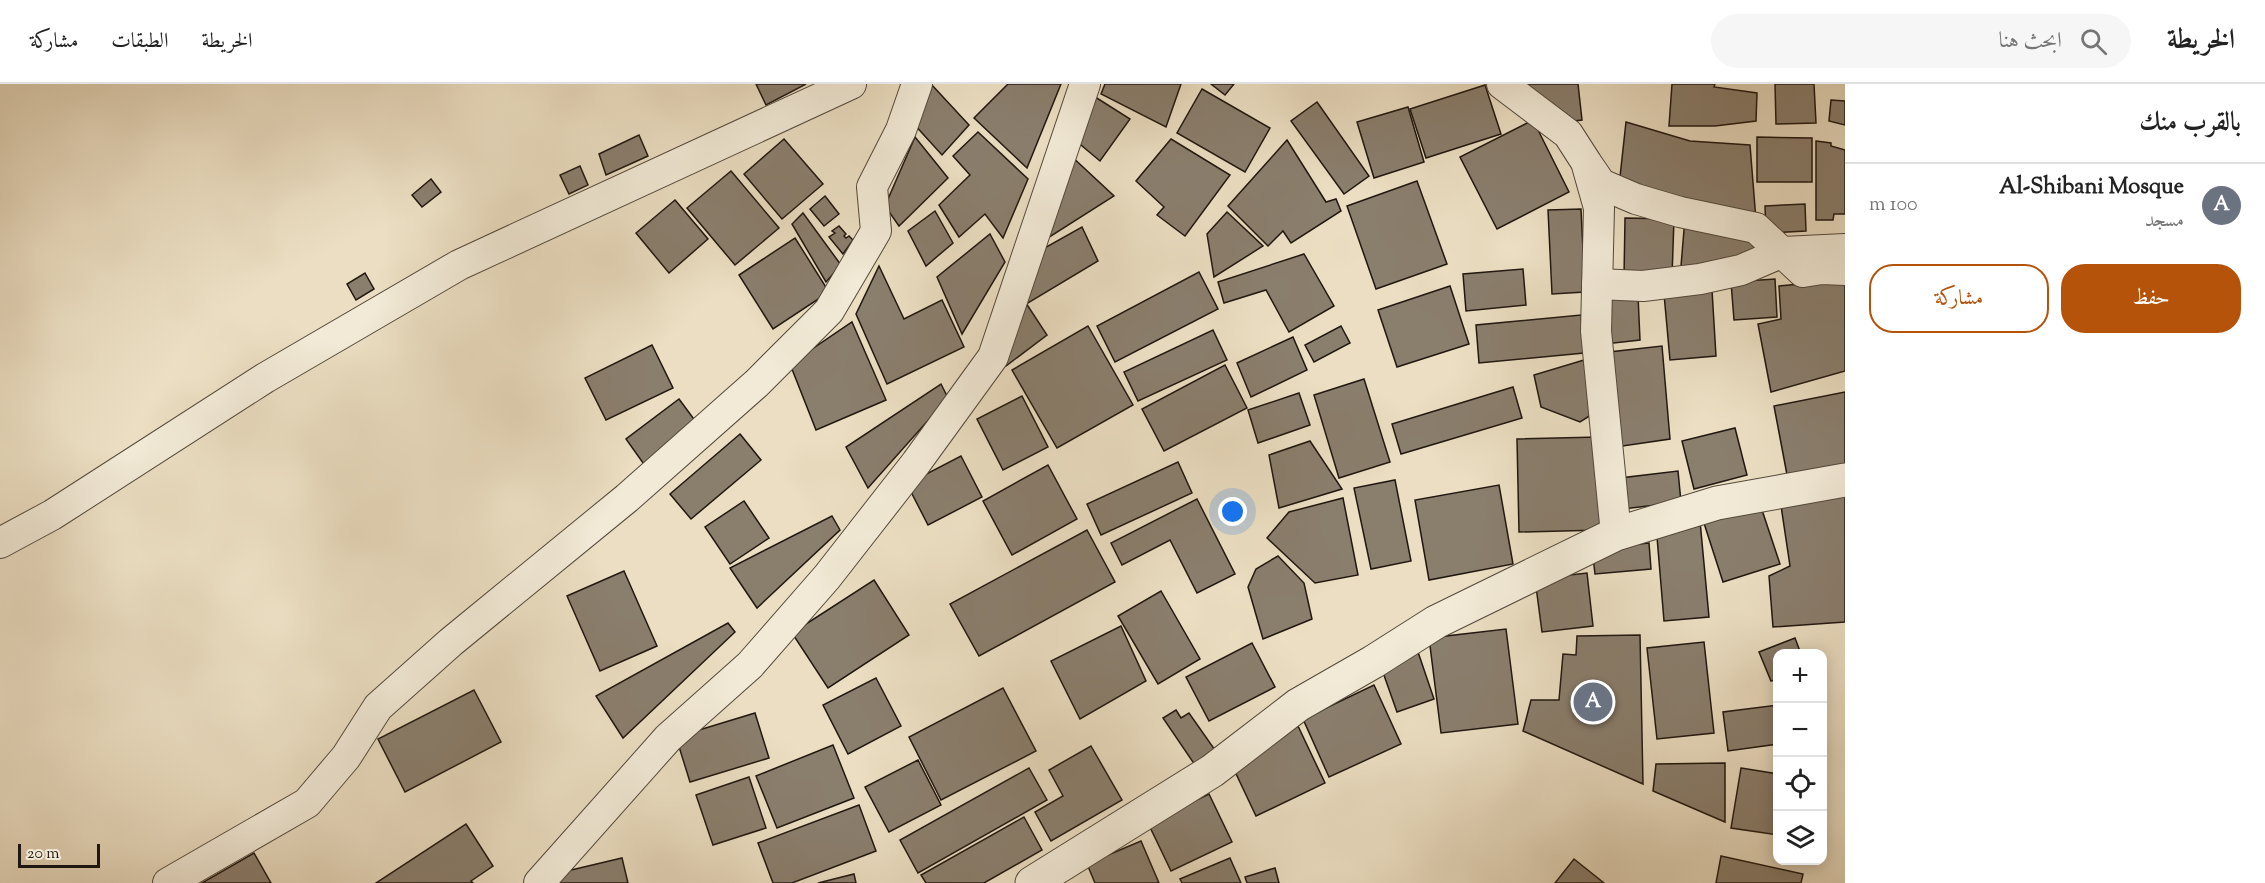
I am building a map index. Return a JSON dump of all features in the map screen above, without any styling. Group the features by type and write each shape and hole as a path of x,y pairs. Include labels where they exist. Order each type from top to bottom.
{"street":[{"path":"0,543 52,515 265,378 459,265 851,84"},
{"path":"168,883 307,803 346,757 378,706 450,642 627,498 757,383 829,311 876,231 872,187 901,130 917,84"},
{"path":"539,883 668,738 750,665 827,577 916,463 993,357 1085,84"},
{"path":"1502,84 1568,134 1601,184 1636,199 1680,212 1756,228 1803,272 1822,269 1845,270"},
{"path":"1586,162 1599,208 1596,332 1616,534"},
{"path":"1598,284 1643,286 1700,279 1742,270 1783,252 1845,249"},
{"path":"1032,883 1212,771 1298,705 1373,662 1436,622 1616,534 1718,503 1845,480"}],"building":[{"path":"756,84 806,84 766,105"},
{"path":"931,84 969,125 942,155 913,123"},
{"path":"1008,84 1061,84 1027,168 974,118"},
{"path":"1105,84 1181,84 1166,127 1101,94"},
{"path":"1211,84 1234,84 1225,95"},
{"path":"1516,84 1578,84 1582,120 1557,123"},
{"path":"1672,84 1715,84 1714,87 1757,93 1756,121 1715,126 1669,126"},
{"path":"1775,84 1814,84 1816,123 1776,124"},
{"path":"1485,85 1501,134 1426,158 1410,109"},
{"path":"1202,89 1270,128 1245,172 1177,133"},
{"path":"1092,95 1130,119 1100,161 1075,140"},
{"path":"1831,100 1845,101 1845,125 1829,121"},
{"path":"1317,102 1369,176 1344,194 1291,121"},
{"path":"1408,107 1424,162 1374,178 1357,122"},
{"path":"1533,120 1569,192 1497,229 1460,157"},
{"path":"1626,122 1690,141 1750,145 1756,220 1619,186"},
{"path":"978,132 1028,179 1003,238 985,214 959,237 939,205 970,175 953,156"},
{"path":"639,135 648,156 606,175 599,154"},
{"path":"915,137 948,178 899,226 885,206"},
{"path":"1757,137 1812,138 1812,182 1757,182"},
{"path":"784,139 823,184 782,219 744,174"},
{"path":"1171,139 1230,175 1185,236 1157,215 1164,207 1136,181"},
{"path":"1287,140 1326,202 1336,199 1341,211 1291,243 1283,231 1268,246 1228,206"},
{"path":"1816,141 1831,143 1831,146 1845,150 1845,214 1834,214 1833,220 1816,220"},
{"path":"1069,154 1114,196 1040,243"},
{"path":"580,166 588,185 569,194 560,175"},
{"path":"731,171 779,228 735,265 687,208"},
{"path":"431,179 441,192 422,207 412,195"},
{"path":"1417,181 1447,264 1376,289 1347,206"},
{"path":"825,196 839,214 824,226 810,209"},
{"path":"675,200 708,239 669,273 636,233"},
{"path":"1805,204 1806,231 1766,233 1765,206"},
{"path":"1581,209 1585,292 1552,294 1548,210"},
{"path":"935,211 953,243 926,266 908,231"},
{"path":"1227,212 1263,246 1214,277 1207,234"},
{"path":"803,213 841,265 826,282 792,224"},
{"path":"1625,218 1674,219 1672,277 1624,277"},
{"path":"1685,218 1760,237 1755,254 1680,278"},
{"path":"839,226 846,234 844,236 846,238 849,236 853,240 843,254 829,237 835,233 832,231"},
{"path":"1082,227 1098,261 1028,303 1021,286 1032,255"},
{"path":"990,234 1005,262 962,334 937,277"},
{"path":"795,238 829,292 773,329 739,275"},
{"path":"1304,254 1334,306 1289,332 1266,290 1224,303 1218,282"},
{"path":"879,266 904,319 942,300 964,347 887,384 856,314"},
{"path":"1523,269 1526,305 1466,311 1463,274"},
{"path":"1199,272 1218,309 1115,362 1097,326"},
{"path":"365,273 374,289 356,300 347,284"},
{"path":"1775,279 1777,317 1734,320 1731,282"},
{"path":"1845,280 1845,371 1771,392 1758,324 1781,319 1779,286"},
{"path":"1450,286 1469,344 1397,367 1378,310"},
{"path":"1712,290 1716,356 1670,360 1664,294"},
{"path":"1638,295 1640,340 1605,344 1603,297"},
{"path":"1022,297 1047,335 1006,366 997,357"},
{"path":"1581,315 1584,353 1479,363 1476,325"},
{"path":"852,322 886,400 816,430 790,364"},
{"path":"1088,326 1133,405 1057,448 1012,370"},
{"path":"1341,326 1350,343 1314,362 1305,345"},
{"path":"1213,330 1227,360 1138,401 1124,372"},
{"path":"1293,337 1307,370 1251,397 1237,363"},
{"path":"652,345 673,388 606,420 585,378"},
{"path":"1662,346 1670,439 1616,447 1609,352"},
{"path":"1584,360 1591,415 1580,422 1541,407 1534,375"},
{"path":"1225,365 1247,408 1164,451 1142,409"},
{"path":"1364,379 1390,462 1339,478 1314,395"},
{"path":"941,384 948,398 868,488 846,447"},
{"path":"1513,387 1522,418 1401,454 1392,424"},
{"path":"1845,392 1845,468 1788,480 1774,406"},
{"path":"1299,393 1310,425 1258,443 1248,410"},
{"path":"1022,396 1048,447 1003,470 977,419"},
{"path":"679,399 702,430 648,470 626,439"},
{"path":"1735,428 1747,475 1694,489 1682,441"},
{"path":"740,434 761,460 691,519 670,494"},
{"path":"1599,437 1601,530 1519,532 1517,439"},
{"path":"1310,441 1342,489 1279,508 1269,455"},
{"path":"961,456 982,497 928,525 907,484"},
{"path":"1178,462 1192,493 1101,535 1087,504"},
{"path":"1048,465 1077,519 1012,555 983,501"},
{"path":"1678,471 1681,502 1623,509 1620,478"},
{"path":"1395,480 1411,561 1371,569 1354,488"},
{"path":"1499,485 1513,564 1429,580 1415,500"},
{"path":"1845,491 1845,622 1773,627 1769,576 1790,566 1780,499"},
{"path":"1343,498 1358,575 1315,583 1267,538 1289,512"},
{"path":"1758,498 1780,564 1723,582 1702,517"},
{"path":"1197,499 1235,574 1197,593 1170,540 1122,565 1111,543"},
{"path":"744,501 769,538 730,564 705,527"},
{"path":"832,516 840,530 757,608 730,568"},
{"path":"1700,521 1709,617 1664,621 1656,525"},
{"path":"1087,530 1115,582 979,656 950,604"},
{"path":"1649,543 1651,569 1595,574 1592,549"},
{"path":"1278,556 1304,583 1312,619 1263,639 1248,587 1256,569"},
{"path":"624,571 657,646 600,671 567,596"},
{"path":"1587,573 1593,626 1542,632 1535,579"},
{"path":"874,580 909,635 828,688 792,633"},
{"path":"1161,591 1200,659 1158,684 1118,616"},
{"path":"728,623 735,632 623,738 596,696"},
{"path":"1121,626 1146,681 1080,719 1051,661"},
{"path":"1506,629 1518,724 1441,733 1429,638"},
{"path":"1640,635 1643,784 1523,731 1531,700 1559,700 1563,654 1576,655 1577,636"},
{"path":"1795,638 1799,649 1773,649 1773,680 1771,681 1759,652"},
{"path":"1704,642 1714,733 1657,739 1647,648"},
{"path":"1252,643 1275,687 1209,721 1186,677"},
{"path":"1418,652 1434,699 1397,712 1380,664"},
{"path":"876,678 901,726 848,754 823,705"},
{"path":"1374,685 1401,744 1329,777 1303,719"},
{"path":"1003,688 1036,751 941,800 909,737"},
{"path":"474,690 501,742 405,792 378,739"},
{"path":"1773,706 1773,745 1728,751 1723,712"},
{"path":"1176,710 1181,718 1189,713 1215,750 1195,765 1163,718"},
{"path":"755,713 769,758 690,782 676,737"},
{"path":"1298,726 1325,783 1256,816 1229,759"},
{"path":"833,745 854,798 777,828 756,776"},
{"path":"1091,746 1122,800 1051,841 1035,812 1063,796 1049,770"},
{"path":"918,760 941,805 889,832 865,787"},
{"path":"1725,763 1725,822 1653,791 1656,764"},
{"path":"1029,768 1047,800 918,873 900,840"},
{"path":"1741,768 1773,773 1773,834 1731,828"},
{"path":"749,777 766,828 713,845 696,795"},
{"path":"1209,794 1232,842 1171,871 1148,823"},
{"path":"859,805 876,851 792,883 773,883 758,843"},
{"path":"1024,817 1042,850 984,883 926,883 921,875"},
{"path":"466,824 493,866 471,881 473,883 376,883"},
{"path":"1141,841 1159,883 1095,883 1087,864"},
{"path":"254,853 271,883 202,883"},
{"path":"1721,856 1803,874 1801,883 1716,883"},
{"path":"622,858 628,883 552,883 550,875"},
{"path":"1230,858 1241,883 1182,883 1180,879"},
{"path":"1574,859 1604,883 1555,883"},
{"path":"1275,868 1279,883 1247,883 1245,877"},
{"path":"854,874 856,883 818,883"}],"place":[{"name":"Al-Shibani Mosque","path":"1593,702"}]}
